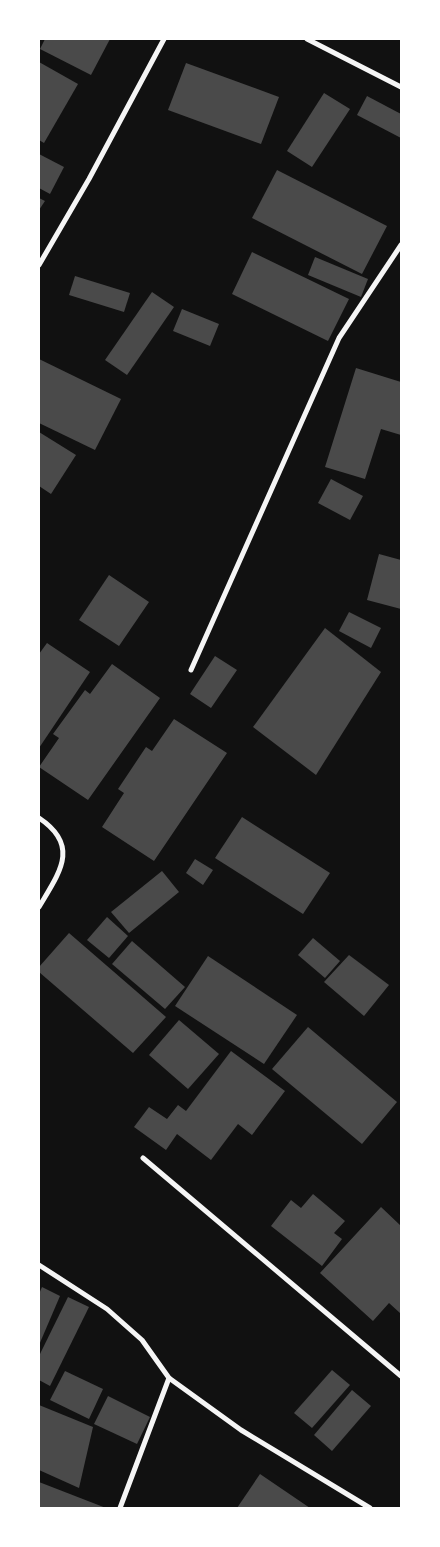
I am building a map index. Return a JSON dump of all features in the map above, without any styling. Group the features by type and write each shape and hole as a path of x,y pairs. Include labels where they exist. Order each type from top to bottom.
{"street":[{"path":"39,265 164,39"},
{"path":"307,39 401,87"},
{"path":"191,670 339,338 401,245"},
{"path":"39,818 51,826 64,848 61,870 39,907"},
{"path":"143,1158 401,1376"},
{"path":"39,1265 107,1309 142,1340 169,1378 241,1430 370,1508"},
{"path":"120,1508 169,1378"}],"building":[{"path":"45,39 110,39 91,75 40,49"},
{"path":"39,62 78,84 44,143 39,140"},
{"path":"186,63 279,97 261,144 168,110"},
{"path":"324,93 350,109 312,167 287,151"},
{"path":"367,96 401,114 401,138 357,115"},
{"path":"39,154 64,167 50,194 39,188"},
{"path":"277,170 387,226 362,274 252,218"},
{"path":"39,198 45,201 39,210"},
{"path":"252,252 349,299 328,341 232,294"},
{"path":"315,257 368,279 361,297 308,275"},
{"path":"75,276 130,293 124,312 69,295"},
{"path":"152,292 174,307 127,375 105,360"},
{"path":"182,309 219,324 210,346 173,331"},
{"path":"39,359 121,399 95,450 39,423"},
{"path":"356,368 401,382 401,435 381,429 365,479 325,467"},
{"path":"39,432 76,455 51,494 39,486"},
{"path":"331,479 363,496 350,520 318,503"},
{"path":"379,554 401,560 401,609 367,600"},
{"path":"109,575 149,602 119,646 79,620"},
{"path":"349,612 381,628 371,648 339,631"},
{"path":"325,628 381,672 316,775 253,727"},
{"path":"47,643 90,672 39,748 39,654"},
{"path":"215,656 237,670 211,708 190,694"},
{"path":"112,664 160,698 88,800 39,767 59,738 53,734 85,690 90,694"},
{"path":"174,719 227,753 154,861 102,827 124,793 118,789 146,747 152,751"},
{"path":"242,817 330,873 303,914 215,858"},
{"path":"195,859 213,870 203,885 186,873"},
{"path":"162,871 179,892 129,933 111,912"},
{"path":"107,917 128,936 109,958 87,940"},
{"path":"69,933 166,1017 133,1053 39,972 39,967"},
{"path":"313,938 340,961 325,978 298,955"},
{"path":"132,941 185,987 165,1009 112,964"},
{"path":"349,955 389,985 364,1016 324,982"},
{"path":"208,956 297,1015 264,1064 175,1006"},
{"path":"179,1020 219,1054 188,1089 149,1055"},
{"path":"308,1027 397,1102 362,1144 272,1069"},
{"path":"231,1051 285,1091 252,1135 238,1124 211,1160 177,1134 166,1150 134,1127 149,1107 167,1119 178,1105 186,1111"},
{"path":"313,1194 345,1221 334,1233 342,1239 322,1266 271,1226 291,1200 301,1208"},
{"path":"381,1207 401,1226 401,1312 389,1303 373,1321 320,1273"},
{"path":"42,1287 60,1296 39,1345 39,1294"},
{"path":"68,1297 89,1307 50,1386 39,1380 39,1356"},
{"path":"332,1370 350,1385 312,1428 294,1413"},
{"path":"65,1371 103,1389 89,1419 50,1400"},
{"path":"352,1390 371,1406 332,1451 314,1435"},
{"path":"108,1396 150,1417 137,1444 94,1424"},
{"path":"39,1405 93,1427 79,1488 39,1470"},
{"path":"260,1474 310,1508 237,1508"},
{"path":"39,1482 106,1508 39,1508"}]}
